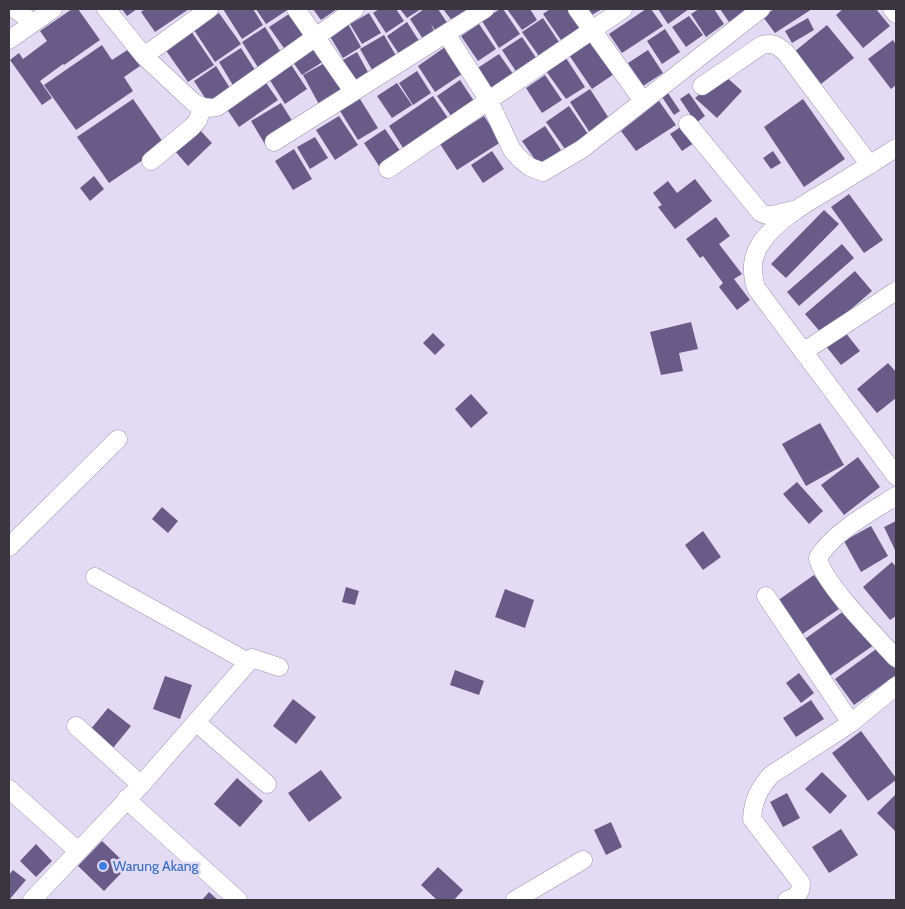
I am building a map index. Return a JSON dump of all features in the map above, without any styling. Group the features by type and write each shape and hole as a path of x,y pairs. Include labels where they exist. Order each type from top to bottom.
{"street":[{"path":"15,9 33,23"},
{"path":"9,40 53,9"},
{"path":"106,9 144,56 193,102 202,108 217,107 314,36 355,9"},
{"path":"144,56 209,9"},
{"path":"296,9 353,91"},
{"path":"274,142 486,9"},
{"path":"577,9 643,101"},
{"path":"388,168 623,9"},
{"path":"446,34 488,101 517,155 530,167 543,172 582,149 761,9"},
{"path":"892,9 896,14"},
{"path":"702,86 762,45 770,43 778,46 786,53 870,165"},
{"path":"151,162 192,127 198,120 202,108"},
{"path":"688,124 761,213 772,215 798,208"},
{"path":"896,148 798,208 777,226 762,241 754,256 752,273 756,288 896,476"},
{"path":"803,352 896,291"},
{"path":"9,547 118,439"},
{"path":"896,496 869,512 825,546 818,558 820,567 836,589 896,658"},
{"path":"95,577 248,662"},
{"path":"766,596 851,723"},
{"path":"32,900 141,785 252,658 279,667"},
{"path":"787,900 797,896 801,890 801,883 752,819 754,800 761,786 771,775 851,723 896,686"},
{"path":"196,722 267,784"},
{"path":"76,726 141,785"},
{"path":"9,789 78,851"},
{"path":"126,800 238,900"},
{"path":"515,900 583,860"}],"building":[{"path":"72,9 78,9 100,40 40,81 52,98 42,105 10,60 19,53 23,59 47,41 40,31"},
{"path":"122,9 137,9 127,16"},
{"path":"145,9 189,9 155,32 141,12"},
{"path":"223,9 253,9 263,25 242,39"},
{"path":"256,9 289,9 266,24"},
{"path":"313,9 337,9 321,20"},
{"path":"379,9 396,9 404,21 386,33 373,13"},
{"path":"400,9 421,9 407,18"},
{"path":"424,9 438,9 452,30 440,38 431,24 434,31 423,39 410,19"},
{"path":"443,9 470,9 453,22"},
{"path":"503,9 520,34 499,48 482,21"},
{"path":"507,9 530,9 537,20 522,30"},
{"path":"550,9 574,9 586,27 563,43 543,14"},
{"path":"583,9 602,9 590,16"},
{"path":"646,9 651,9 663,26 622,53 609,34"},
{"path":"658,9 689,9 668,24"},
{"path":"699,9 714,9 724,24 706,37 691,14"},
{"path":"720,9 748,9 729,22"},
{"path":"774,9 812,9 775,33 763,17"},
{"path":"843,9 876,9 890,26 863,48 836,15"},
{"path":"292,12 308,36 286,51 269,27"},
{"path":"219,13 241,44 215,62 194,30"},
{"path":"369,13 381,33 362,44 350,24"},
{"path":"689,16 703,35 686,47 672,27"},
{"path":"543,18 561,45 541,59 522,32"},
{"path":"808,18 814,30 792,43 785,31"},
{"path":"347,22 361,47 343,58 328,33"},
{"path":"407,22 421,44 401,57 387,36"},
{"path":"479,24 496,49 478,61 461,36"},
{"path":"827,25 854,58 821,84 794,52"},
{"path":"265,27 282,54 259,69 242,42"},
{"path":"665,29 680,52 662,64 647,41"},
{"path":"191,31 214,65 188,82 165,49"},
{"path":"384,35 398,59 374,73 360,49"},
{"path":"522,37 539,62 519,76 502,50"},
{"path":"594,38 617,72 592,89 569,55"},
{"path":"893,40 896,45 896,85 891,89 868,59"},
{"path":"315,41 327,59 302,75 290,58"},
{"path":"102,45 112,60 129,49 140,66 124,77 133,91 76,130 44,85"},
{"path":"448,45 465,72 435,92 418,66"},
{"path":"241,48 257,73 234,87 219,62"},
{"path":"648,50 663,73 643,86 628,63"},
{"path":"357,52 369,74 356,82 343,60"},
{"path":"499,54 516,78 493,94 476,69"},
{"path":"566,58 585,87 566,99 546,71"},
{"path":"288,60 307,89 285,104 266,74"},
{"path":"330,60 349,93 321,108 303,75"},
{"path":"216,66 233,93 211,107 194,81"},
{"path":"417,71 431,93 413,105 399,83"},
{"path":"545,75 562,100 542,113 526,88"},
{"path":"724,75 742,91 717,118 695,98"},
{"path":"262,77 278,100 239,127 224,105"},
{"path":"460,80 476,104 454,120 437,96"},
{"path":"397,83 412,105 392,118 377,96"},
{"path":"590,89 612,123 592,136 570,102"},
{"path":"668,93 680,111 674,115 662,97"},
{"path":"689,93 705,116 696,123 680,99"},
{"path":"433,96 450,121 405,151 389,126"},
{"path":"133,99 165,145 109,183 77,137"},
{"path":"360,99 378,128 358,140 340,111"},
{"path":"803,99 845,159 804,187 764,127"},
{"path":"659,101 676,125 636,151 621,131"},
{"path":"281,103 296,127 266,146 251,121"},
{"path":"569,106 590,137 567,152 546,122"},
{"path":"339,116 358,145 335,160 316,130"},
{"path":"484,116 501,142 457,170 440,144"},
{"path":"545,126 561,150 539,165 522,141"},
{"path":"682,126 694,143 682,151 670,134"},
{"path":"198,128 212,143 188,166 174,150"},
{"path":"385,129 403,155 381,169 364,143"},
{"path":"315,137 328,158 310,169 297,147"},
{"path":"294,149 312,179 293,190 275,161"},
{"path":"492,151 504,169 483,183 471,165"},
{"path":"773,151 781,163 771,169 763,158"},
{"path":"94,176 104,189 90,201 80,188"},
{"path":"695,179 712,201 675,229 658,207 662,205 653,193 668,181 677,193"},
{"path":"849,194 883,240 864,253 831,207"},
{"path":"824,210 839,224 786,278 771,264"},
{"path":"716,217 730,236 719,244 742,274 734,279 750,300 737,310 719,287 723,283 703,256 700,258 686,239"},
{"path":"842,244 854,258 799,306 787,292"},
{"path":"855,271 872,291 822,334 805,314"},
{"path":"691,322 698,349 679,353 683,371 661,375 650,332"},
{"path":"845,332 860,351 841,365 825,345"},
{"path":"433,333 445,345 435,355 423,343"},
{"path":"888,363 896,372 896,398 877,413 857,389"},
{"path":"471,394 488,413 471,428 455,409"},
{"path":"820,423 844,465 806,486 782,444"},
{"path":"858,457 880,487 844,515 821,485"},
{"path":"797,482 823,511 809,524 783,494"},
{"path":"162,507 178,521 168,533 152,519"},
{"path":"896,521 896,552 884,527"},
{"path":"871,526 888,556 861,572 844,541"},
{"path":"703,531 721,557 703,570 685,545"},
{"path":"892,562 896,567 896,616 890,620 863,587"},
{"path":"814,575 839,609 801,635 777,601"},
{"path":"346,587 359,591 355,605 342,602"},
{"path":"505,589 534,600 525,628 495,617"},
{"path":"848,608 874,645 828,677 802,641"},
{"path":"879,647 896,670 896,675 854,705 835,679"},
{"path":"455,670 484,681 479,695 450,685"},
{"path":"799,673 814,693 801,703 786,683"},
{"path":"165,676 192,685 180,719 153,709"},
{"path":"293,699 316,717 296,744 273,726"},
{"path":"811,700 824,719 796,737 783,718"},
{"path":"108,708 131,726 113,748 90,730"},
{"path":"861,731 896,778 896,780 868,801 832,753"},
{"path":"321,770 342,798 309,822 288,793"},
{"path":"822,772 847,796 830,814 805,789"},
{"path":"237,778 263,801 240,827 214,804"},
{"path":"787,793 800,818 783,827 770,802"},
{"path":"896,794 896,832 877,813"},
{"path":"611,822 622,847 606,855 594,830"},
{"path":"841,829 858,855 829,873 812,847"},
{"name":"Warung Akang","path":"102,841 128,866 104,891 78,866"},
{"path":"36,844 52,861 36,877 20,861"},
{"path":"438,867 463,890 454,900 437,900 421,885"},
{"path":"13,870 26,880 9,900 9,875"},
{"path":"209,892 218,900 202,900"}],"place":[{"name":"Warung Akang","path":"103,866"}]}
